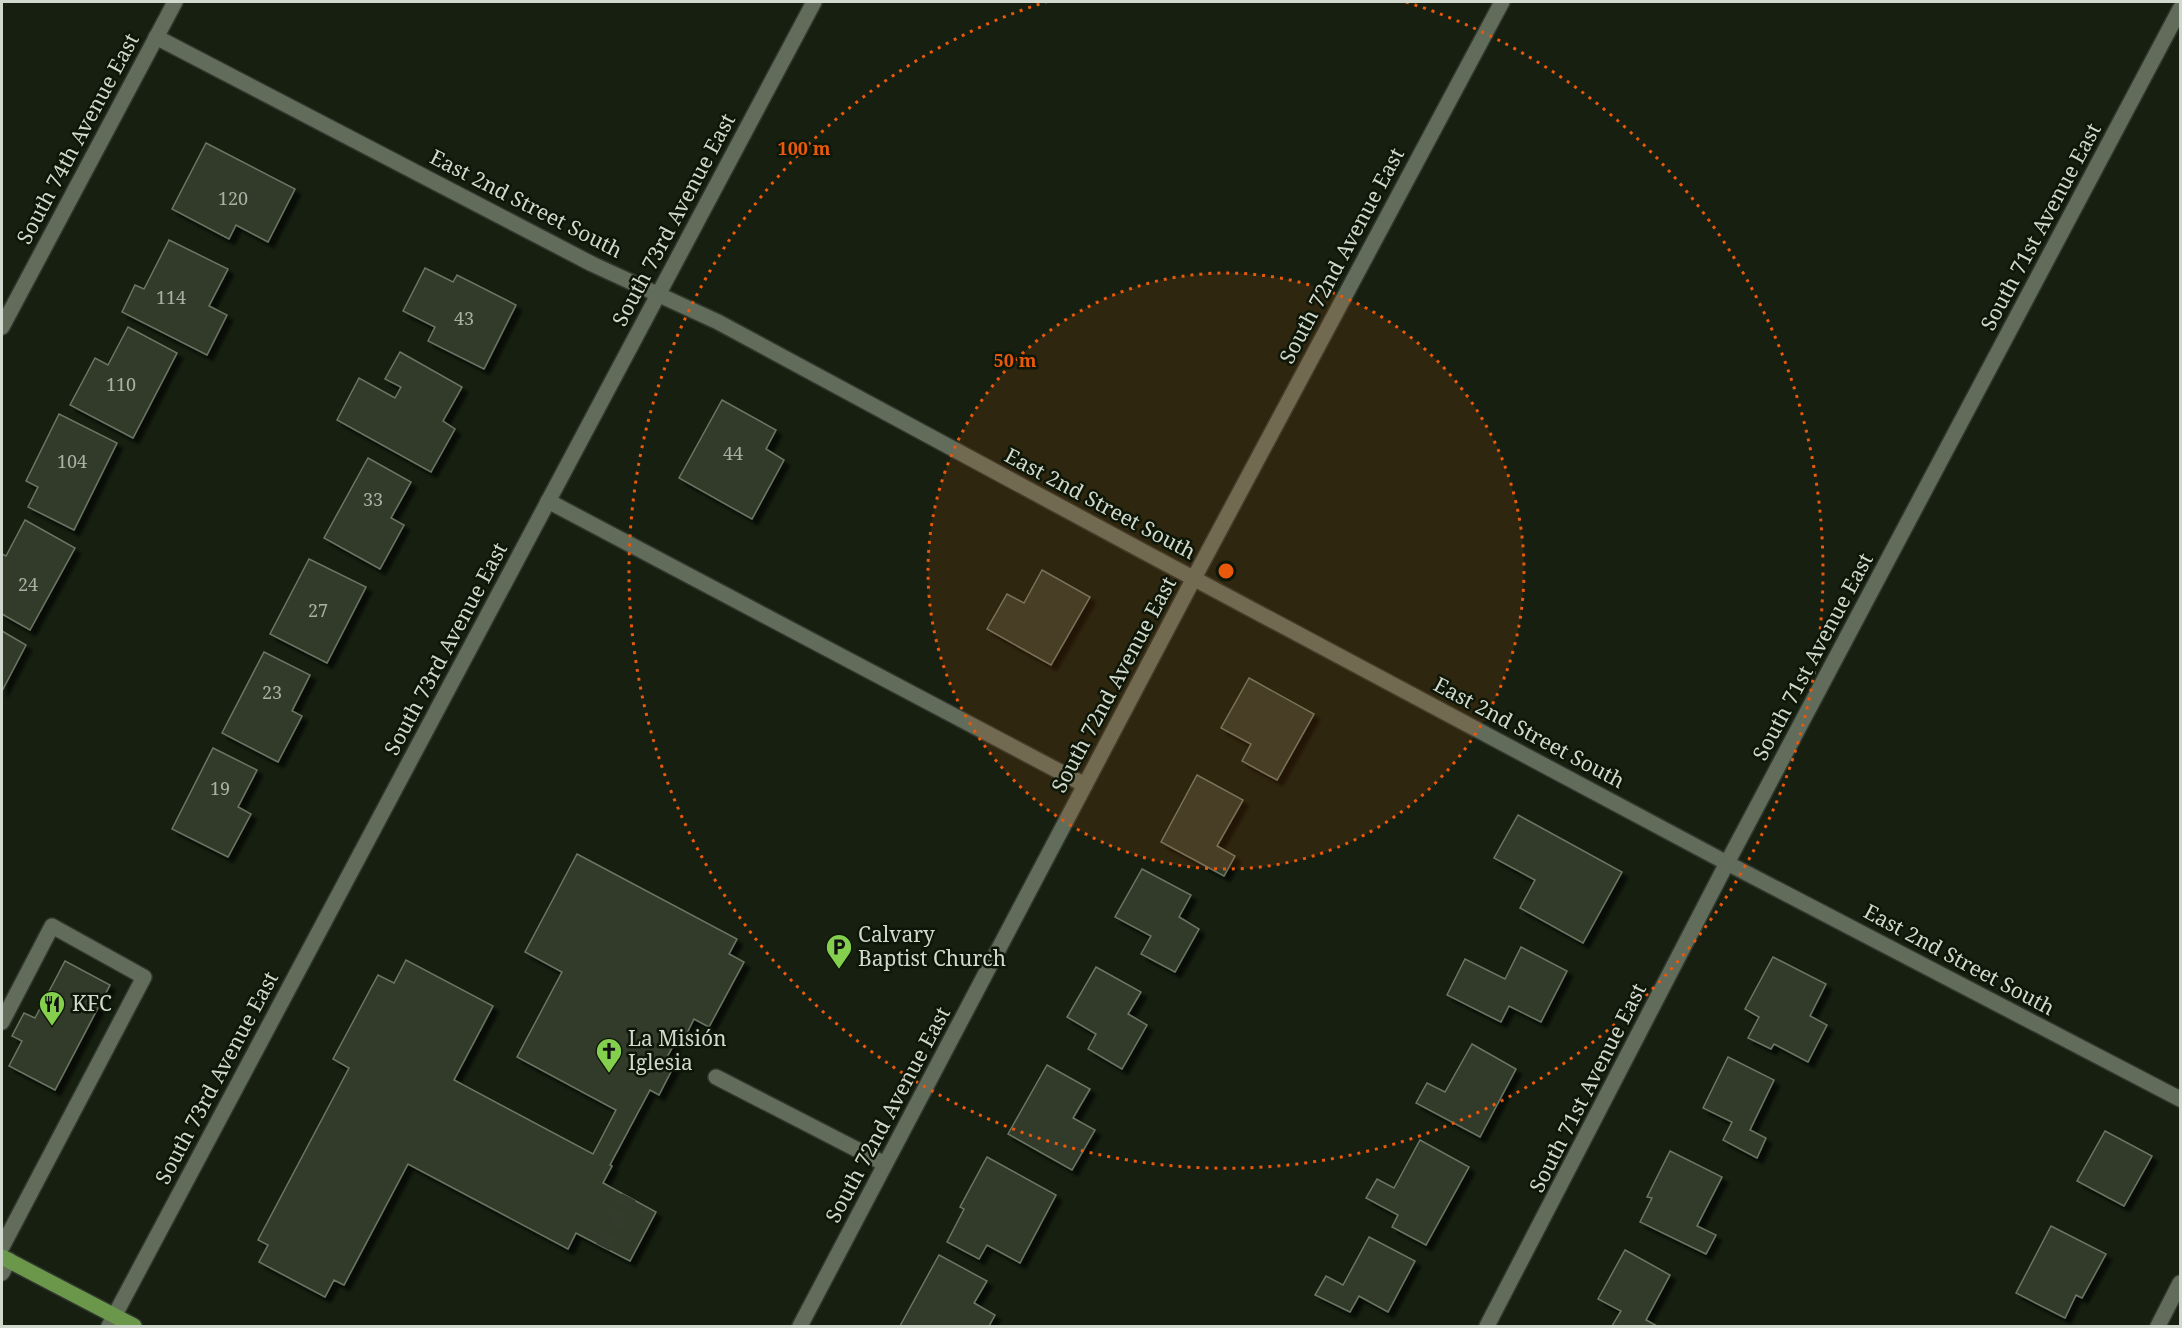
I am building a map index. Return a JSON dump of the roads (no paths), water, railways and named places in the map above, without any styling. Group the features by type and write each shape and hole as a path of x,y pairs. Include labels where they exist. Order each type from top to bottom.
{"main road":[{"path":"3,1259 112,1321 134,1326"}],"street":[{"name":"South 74th Avenue East","path":"2,327 175,2"},
{"name":"South 73rd Avenue East","path":"112,1321 814,2"},
{"name":"South 72nd Avenue East","path":"800,1326 1194,578 1502,2"},
{"name":"South 71st Avenue East","path":"1487,1326 1727,863 2181,9"},
{"name":"East 2nd Street South","path":"156,37 592,264 718,322 1727,863 2181,1099"},
{"path":"548,501 1085,785"},
{"path":"2,1022 52,926 144,977 3,1259"},
{"path":"716,1077 885,1164"},
{"path":"2158,1326 2181,1283"}],"tunnel":[{"path":"603,1247 629,1197"}],"place":[{"name":"Calvary Baptist Church","path":"839,970"},
{"name":"KFC","path":"52,1027"},
{"name":"La Misión Iglesia","path":"609,1074"}]}
